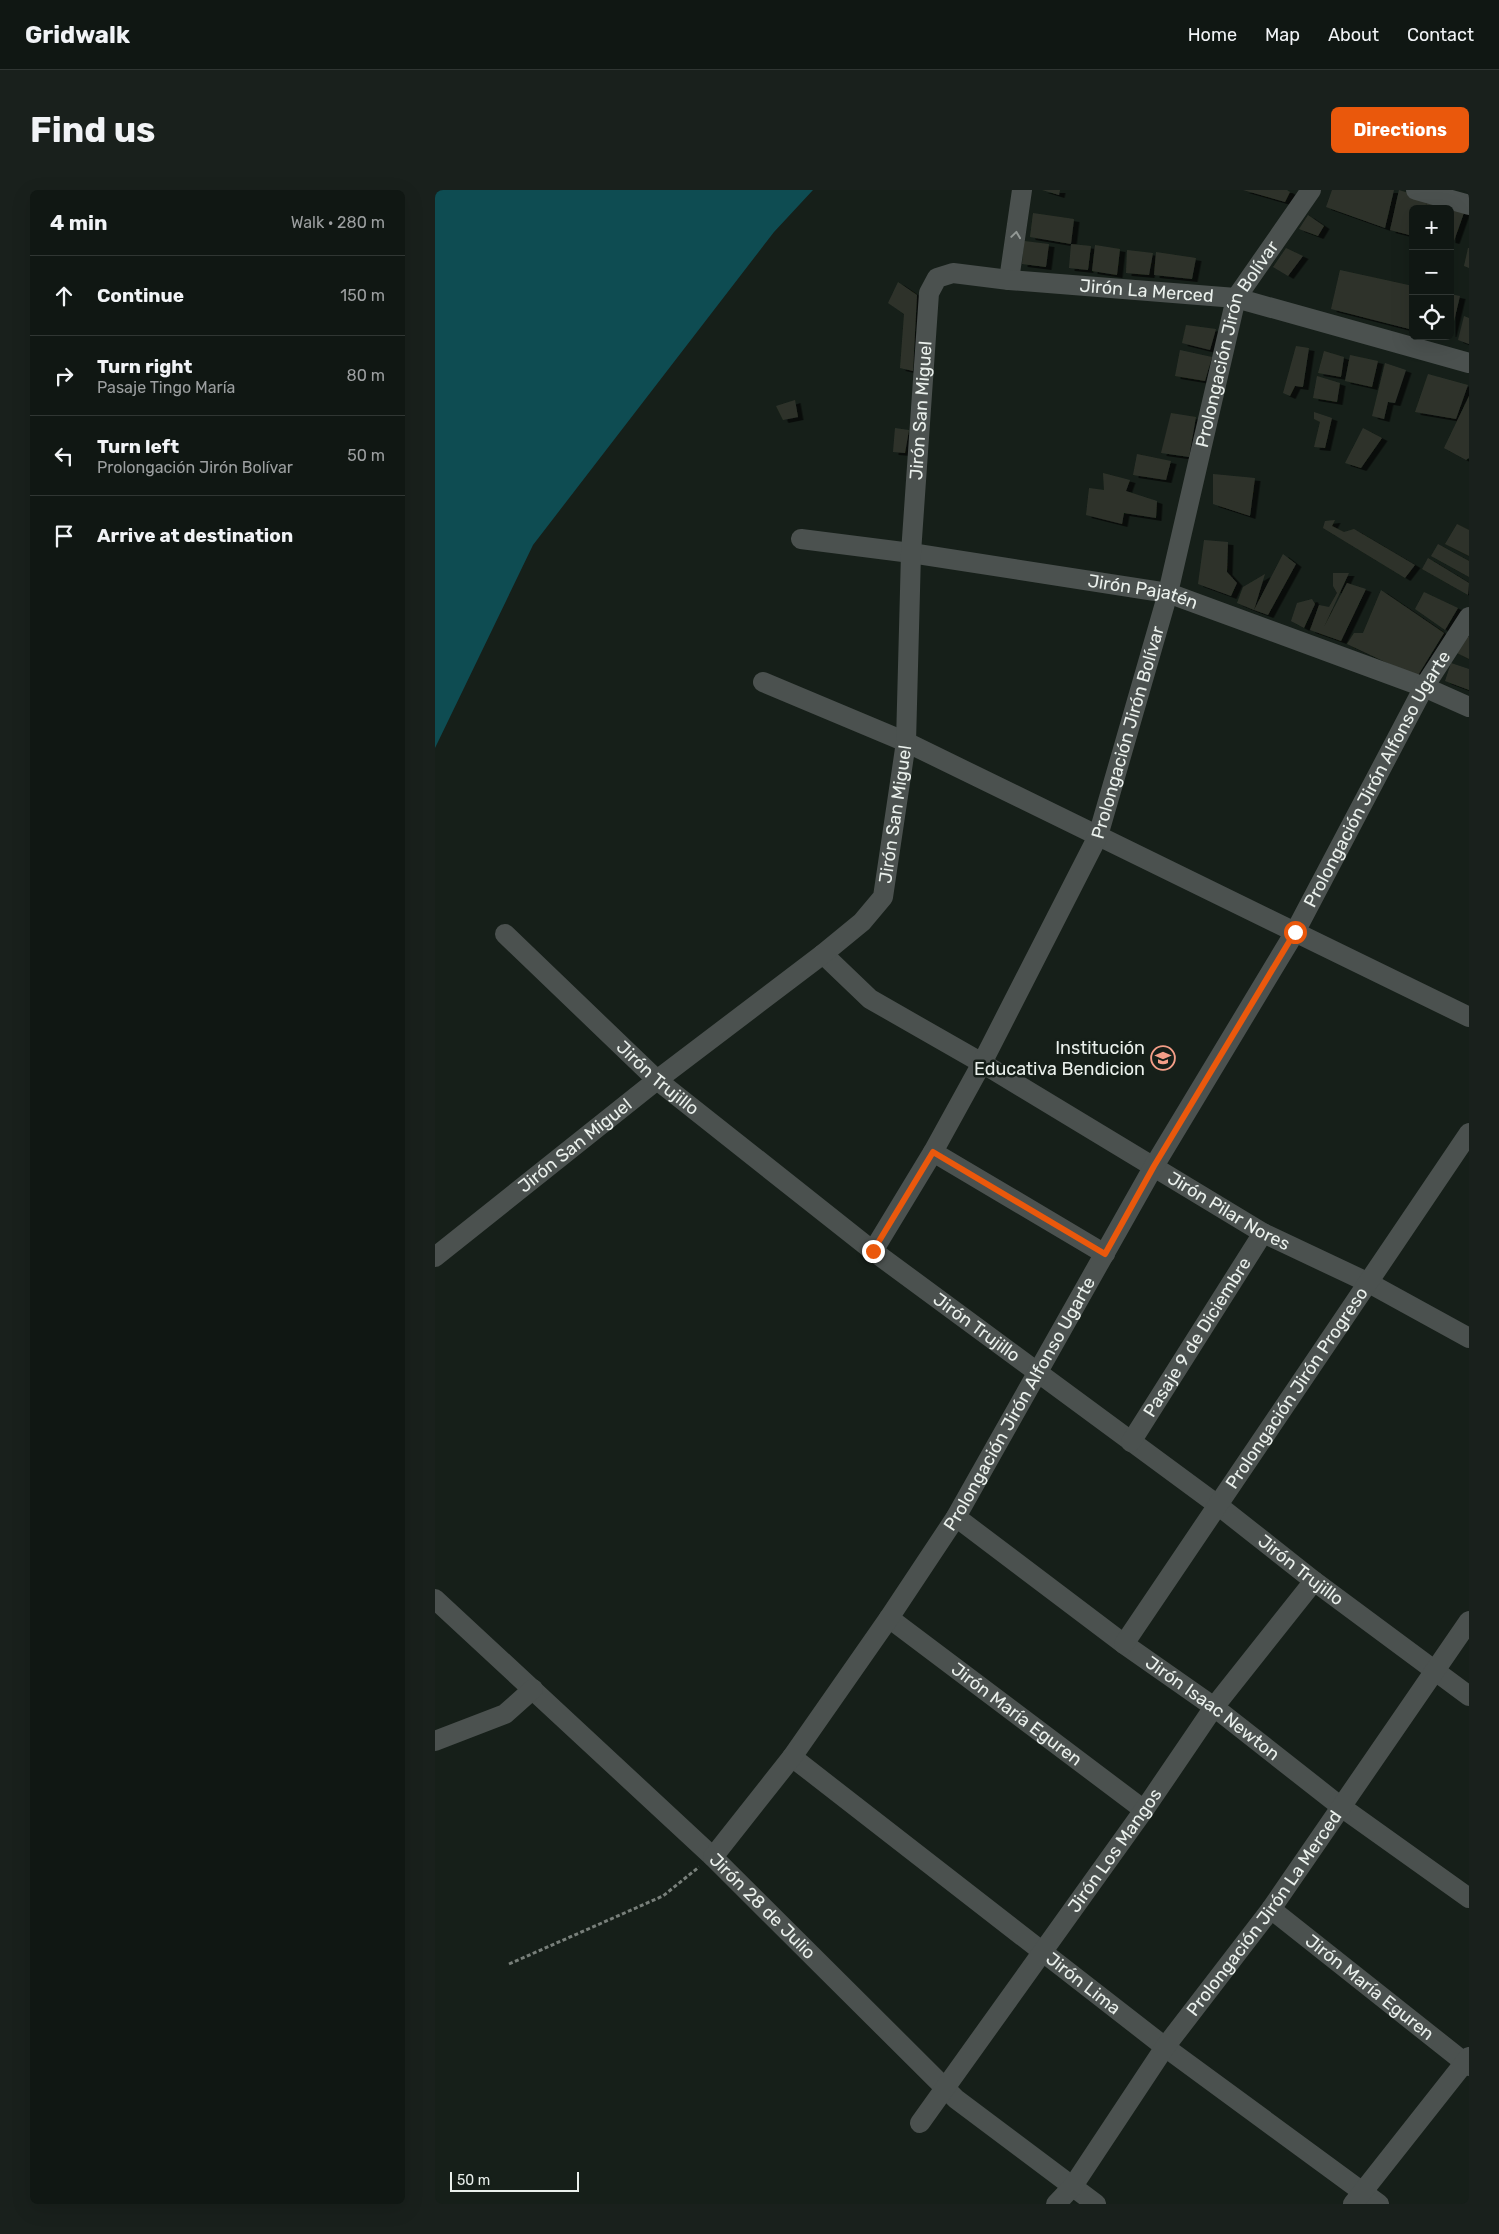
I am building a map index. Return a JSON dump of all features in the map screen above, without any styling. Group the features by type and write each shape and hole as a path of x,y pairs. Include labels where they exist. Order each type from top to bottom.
{"street":[{"path":"1009,280 1022,190"},
{"name":"Prolongación Jirón Bolívar","path":"873,1251 933,1152 982,1063 1098,836 1169,593 1236,298 1311,190"},
{"path":"1416,190 1469,205"},
{"name":"Jirón La Merced","path":"937,278 953,273 1009,280 1236,298 1469,363"},
{"name":"Jirón San Miguel","path":"435,1257 657,1080 823,954 862,922 883,898 906,742 911,553 929,293 937,278"},
{"name":"Jirón Pajatén","path":"801,539 911,553 1169,593 1424,687 1469,706"},
{"name":"Prolongación Jirón Alfonso Ugarte","path":"713,1857 792,1757 889,1618 956,1517 1154,1166 1295,932 1424,687 1469,617"},
{"path":"763,682 906,742 1469,1017"},
{"name":"Jirón Trujillo","path":"505,934 657,1080 873,1251 1219,1506 1313,1581 1469,1696"},
{"name":"Jirón Pilar Nores","path":"823,954 870,999 982,1063 1263,1233 1369,1283 1469,1338"},
{"name":"Prolongación Jirón Progreso","path":"1124,1644 1219,1506 1469,1133"},
{"path":"933,1152 1105,1254"},
{"name":"Pasaje 9 de Diciembre","path":"1131,1442 1263,1233"},
{"name":"Jirón Isaac Newton","path":"956,1517 1124,1644 1214,1707 1340,1806 1469,1898"},
{"name":"Jirón Los Mangos","path":"920,2123 1144,1810 1214,1707 1313,1581"},
{"name":"Jirón 28 de Julio","path":"435,1599 713,1857 956,2099 1096,2204"},
{"name":"Jirón María Eguren","path":"889,1618 1144,1810"},
{"name":"Prolongación Jirón La Merced","path":"1056,2204 1073,2186 1165,2047 1271,1909 1469,1621"},
{"path":"435,1741 505,1714 533,1689"},
{"name":"Jirón Lima","path":"792,1757 1043,1950 1358,2198 1379,2204"},
{"name":"Jirón María Eguren","path":"1271,1909 1467,2062"},
{"path":"1358,2198 1467,2062"}],"path":[{"path":"509,1964 663,1896 713,1857"}],"water":[{"path":"435,190 813,190 774,232 533,545 435,748"}],"building":[{"path":"1042,190 1060,190 1059,195"},
{"path":"1243,190 1287,190 1290,192 1285,202"},
{"path":"1332,190 1394,190 1385,228 1326,207"},
{"path":"1399,190 1440,203 1439,205 1426,205 1427,202 1426,205 1409,205 1409,235 1390,230"},
{"path":"1454,209 1465,210 1454,241"},
{"path":"1033,213 1074,219 1071,244 1030,237"},
{"path":"1308,215 1324,226 1318,236 1299,229"},
{"path":"1024,241 1049,244 1046,267 1022,264"},
{"path":"1071,244 1091,246 1088,270 1069,268"},
{"path":"1095,245 1120,249 1117,275 1092,271"},
{"path":"1286,248 1303,256 1288,276 1273,267"},
{"path":"1469,248 1469,268 1464,266"},
{"path":"1127,250 1153,253 1149,275 1126,273"},
{"path":"1156,252 1196,258 1192,279 1154,275"},
{"path":"1340,270 1409,285 1409,329 1331,309"},
{"path":"898,282 917,295 913,371 900,368 904,314 888,303"},
{"path":"1454,295 1460,296 1454,321"},
{"path":"1464,316 1469,318 1469,344 1458,340"},
{"path":"1186,325 1216,329 1210,350 1182,343"},
{"path":"1296,346 1309,348 1303,387 1295,386 1290,396 1283,393"},
{"path":"1180,350 1212,357 1205,381 1175,376"},
{"path":"1324,351 1344,357 1341,377 1318,373"},
{"path":"1350,355 1378,361 1372,387 1345,381"},
{"path":"1385,363 1406,370 1395,403 1388,402 1384,419 1372,416"},
{"path":"1428,374 1468,385 1456,419 1415,412"},
{"path":"1317,376 1340,383 1337,402 1313,398"},
{"path":"1469,396 1469,458 1466,460 1444,448"},
{"path":"795,400 798,417 783,420 776,406"},
{"path":"1314,412 1332,418 1325,448 1314,447 1320,422 1314,419"},
{"path":"1171,413 1196,417 1189,457 1161,453"},
{"path":"895,428 909,430 905,453 893,452"},
{"path":"1363,428 1382,438 1361,468 1345,463"},
{"path":"1137,454 1171,461 1166,480 1133,475"},
{"path":"1103,473 1130,480 1126,491 1157,501 1156,518 1124,513 1122,524 1086,515 1089,488 1104,490"},
{"path":"1213,474 1255,478 1250,516 1213,504"},
{"path":"1335,520 1332,526 1344,532 1354,529 1415,565 1405,578 1323,528 1325,521"},
{"path":"1457,524 1469,530 1469,556 1445,544"},
{"path":"1204,540 1228,542 1227,572 1237,583 1231,596 1198,584"},
{"path":"1438,544 1469,561 1469,577 1431,556"},
{"path":"1283,554 1296,564 1268,615 1254,610"},
{"path":"1428,558 1469,583 1468,595 1422,569"},
{"path":"1333,573 1349,573 1324,627 1347,583 1366,589 1341,641 1310,630 1319,605 1329,607 1337,593 1333,586"},
{"path":"1265,574 1254,610 1237,603 1243,587"},
{"path":"1381,590 1444,633 1417,677 1347,644 1354,633 1363,633"},
{"path":"1424,592 1458,608 1445,630 1415,609"},
{"path":"1312,599 1315,604 1304,628 1291,621 1297,603"},
{"path":"1467,637 1469,637 1469,659 1457,653"},
{"path":"1451,663 1469,669 1469,690 1445,681"}],"place":[{"name":"Institución Educativa Bendicion","path":"1163,1058"}],"route":[{"path":"873,1251 933,1152 1105,1254 1154,1166 1295,932"}]}
